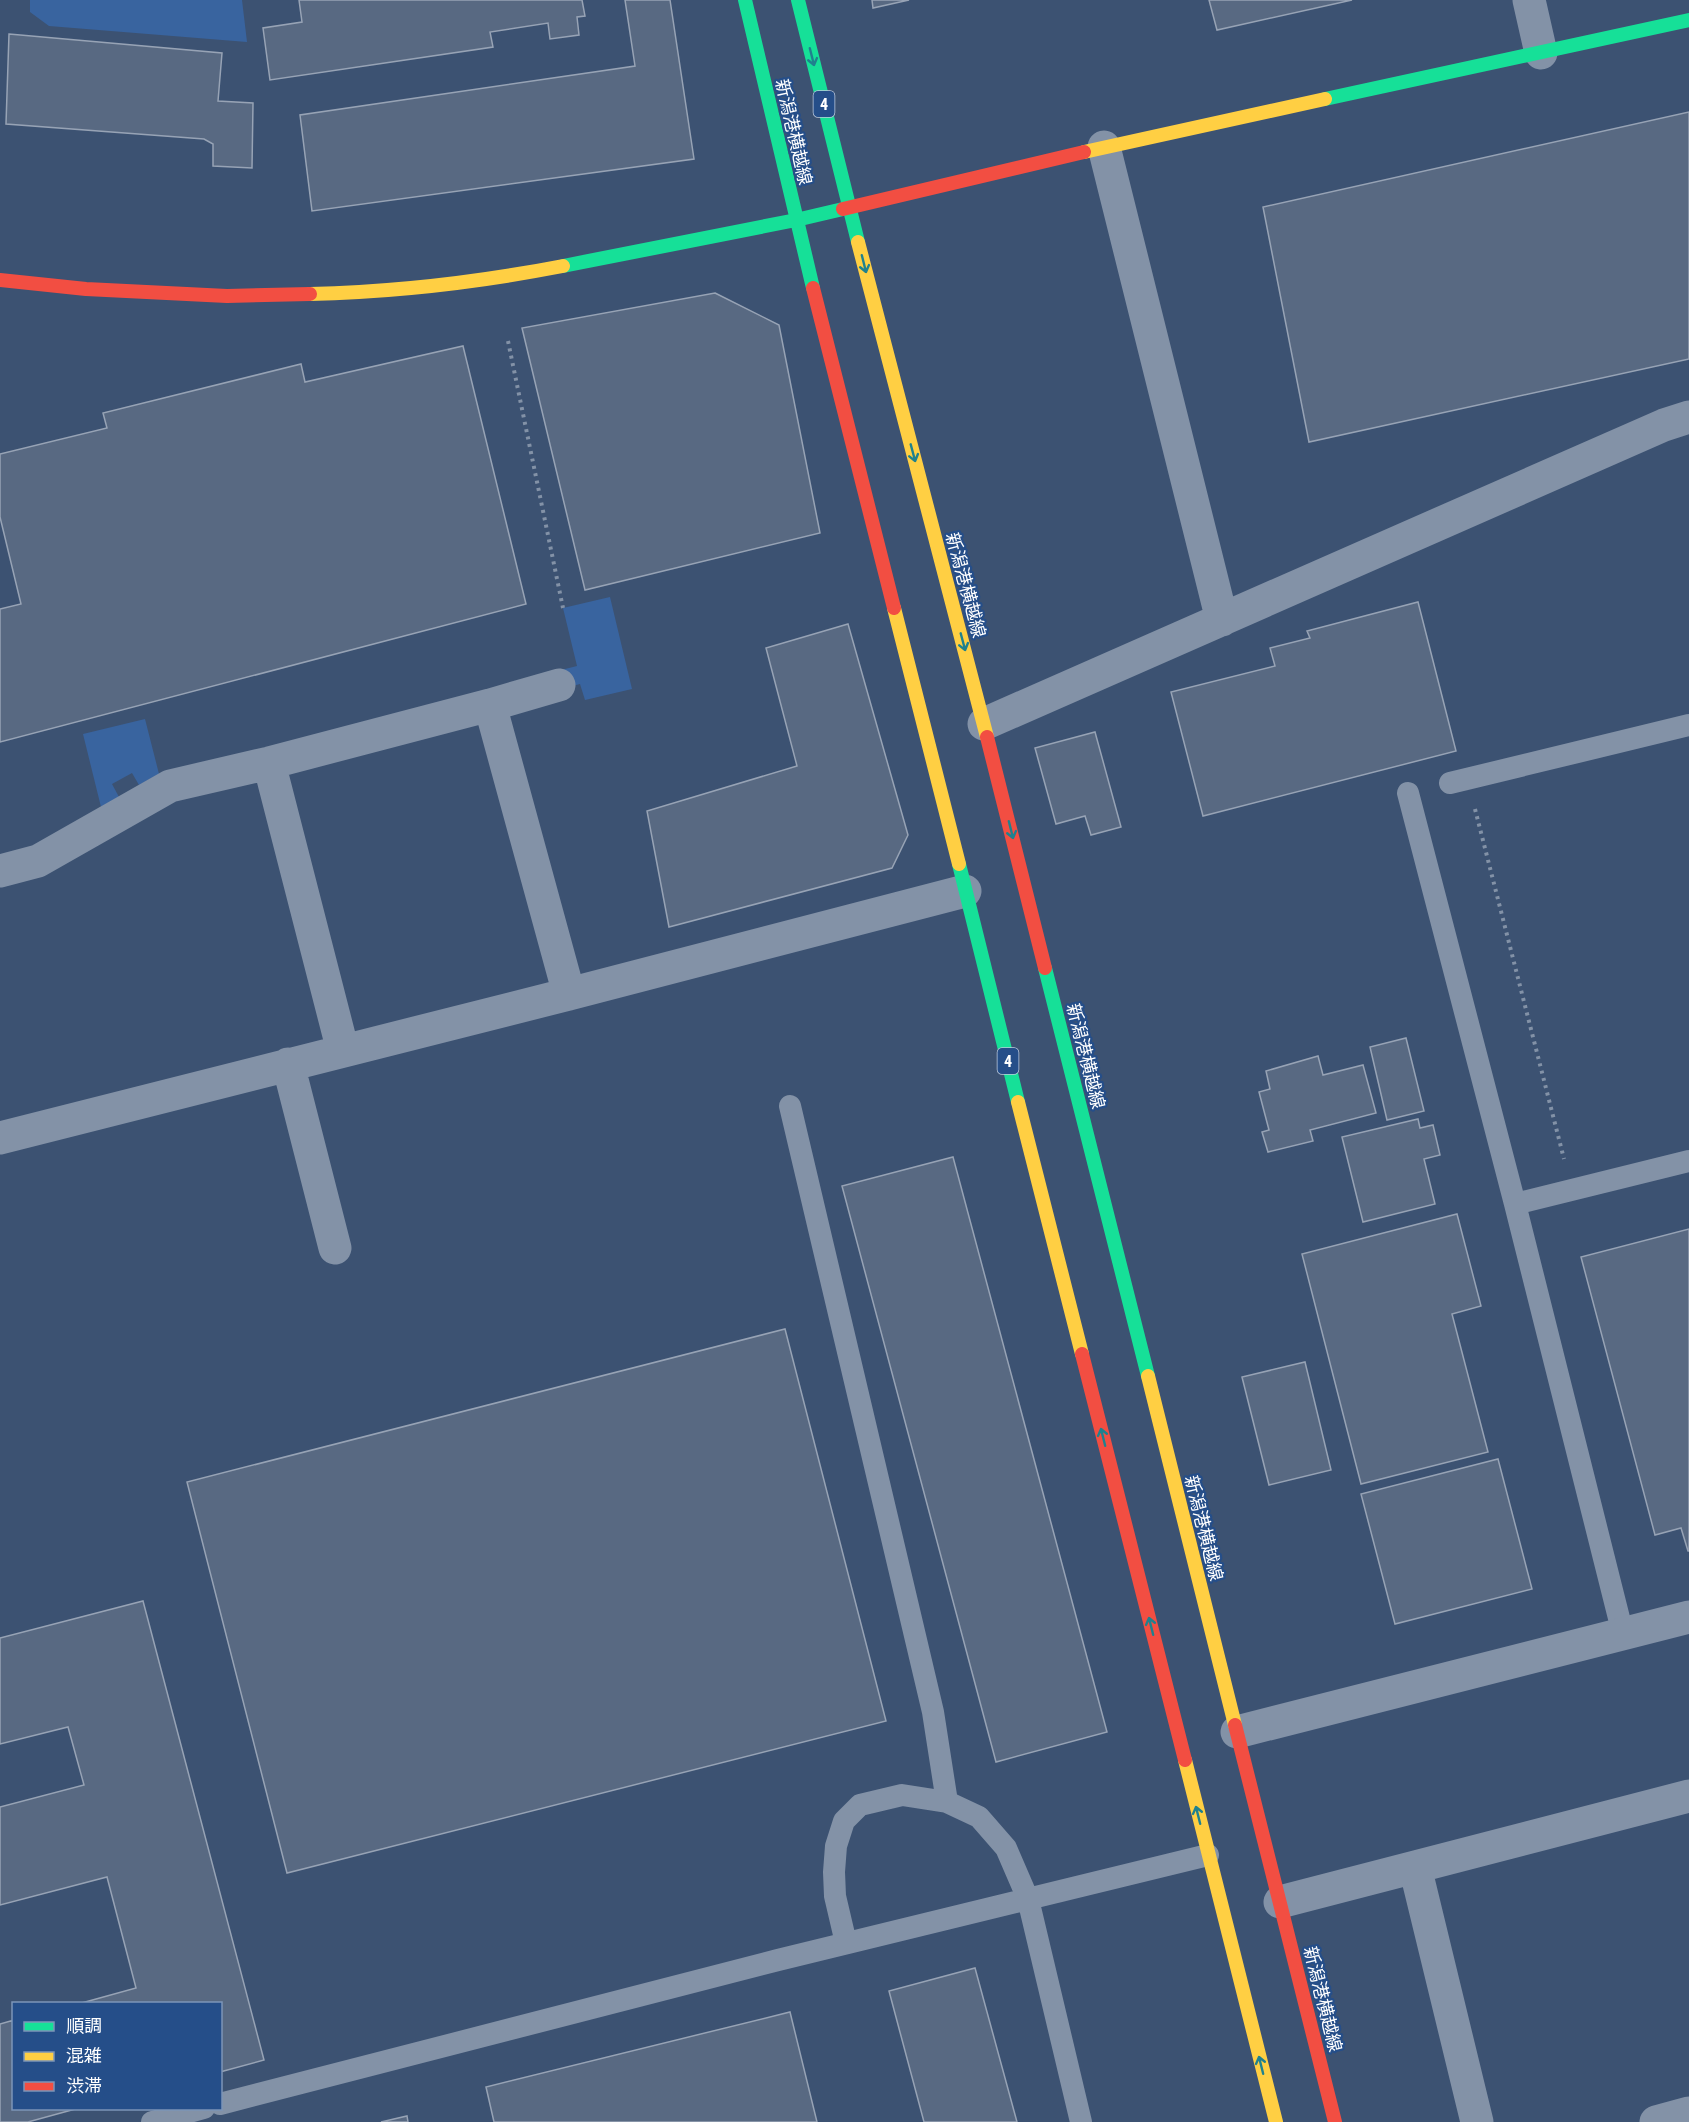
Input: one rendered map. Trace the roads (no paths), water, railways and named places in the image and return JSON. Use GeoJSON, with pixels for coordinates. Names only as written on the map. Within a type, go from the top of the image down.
{"type":"FeatureCollection","features":[{"type":"Feature","properties":{"kind":"main road","name":"新潟港横越線"},"geometry":{"type":"LineString","coordinates":[[745,0],[796,220],[1276,2122]]}},
{"type":"Feature","properties":{"kind":"main road","name":"新潟港横越線"},"geometry":{"type":"LineString","coordinates":[[798,0],[849,208],[984,724],[1335,2122]]}},
{"type":"Feature","properties":{"kind":"main road"},"geometry":{"type":"LineString","coordinates":[[0,280],[86,289],[227,296],[358,293],[504,277],[796,220],[1104,147],[1689,20]]}},
{"type":"Feature","properties":{"kind":"street"},"geometry":{"type":"LineString","coordinates":[[1529,0],[1541,52]]}},
{"type":"Feature","properties":{"kind":"street"},"geometry":{"type":"LineString","coordinates":[[1104,147],[1222,620]]}},
{"type":"Feature","properties":{"kind":"street"},"geometry":{"type":"LineString","coordinates":[[984,724],[1664,425],[1689,417]]}},
{"type":"Feature","properties":{"kind":"street"},"geometry":{"type":"LineString","coordinates":[[0,871],[38,861],[170,786],[490,705],[559,685]]}},
{"type":"Feature","properties":{"kind":"street"},"geometry":{"type":"LineString","coordinates":[[490,705],[569,994]]}},
{"type":"Feature","properties":{"kind":"street"},"geometry":{"type":"LineString","coordinates":[[269,762],[344,1051]]}},
{"type":"Feature","properties":{"kind":"street"},"geometry":{"type":"LineString","coordinates":[[0,1138],[965,891]]}},
{"type":"Feature","properties":{"kind":"street"},"geometry":{"type":"LineString","coordinates":[[288,1064],[335,1248]]}},
{"type":"Feature","properties":{"kind":"street"},"geometry":{"type":"LineString","coordinates":[[1237,1732],[1689,1617]]}},
{"type":"Feature","properties":{"kind":"street"},"geometry":{"type":"LineString","coordinates":[[1280,1902],[1689,1796]]}},
{"type":"Feature","properties":{"kind":"street"},"geometry":{"type":"LineString","coordinates":[[1415,1868],[1478,2122]]}},
{"type":"Feature","properties":{"kind":"street"},"geometry":{"type":"LineString","coordinates":[[1656,2122],[1689,2114]]}},
{"type":"Feature","properties":{"kind":"lane"},"geometry":{"type":"LineString","coordinates":[[1450,783],[1689,724]]}},
{"type":"Feature","properties":{"kind":"lane"},"geometry":{"type":"LineString","coordinates":[[1407,793],[1515,1204],[1623,1634]]}},
{"type":"Feature","properties":{"kind":"lane"},"geometry":{"type":"LineString","coordinates":[[790,1106],[933,1712],[948,1802]]}},
{"type":"Feature","properties":{"kind":"lane"},"geometry":{"type":"LineString","coordinates":[[1515,1204],[1689,1161]]}},
{"type":"Feature","properties":{"kind":"lane"},"geometry":{"type":"LineString","coordinates":[[846,1943],[835,1896],[836,1846],[844,1821],[860,1805],[902,1795],[948,1802],[979,1817],[1006,1848],[1028,1899],[1081,2122]]}},
{"type":"Feature","properties":{"kind":"lane"},"geometry":{"type":"LineString","coordinates":[[222,2103],[846,1943],[1208,1855]]}},
{"type":"Feature","properties":{"kind":"lane"},"geometry":{"type":"LineString","coordinates":[[152,2122],[200,2110]]}}]}
